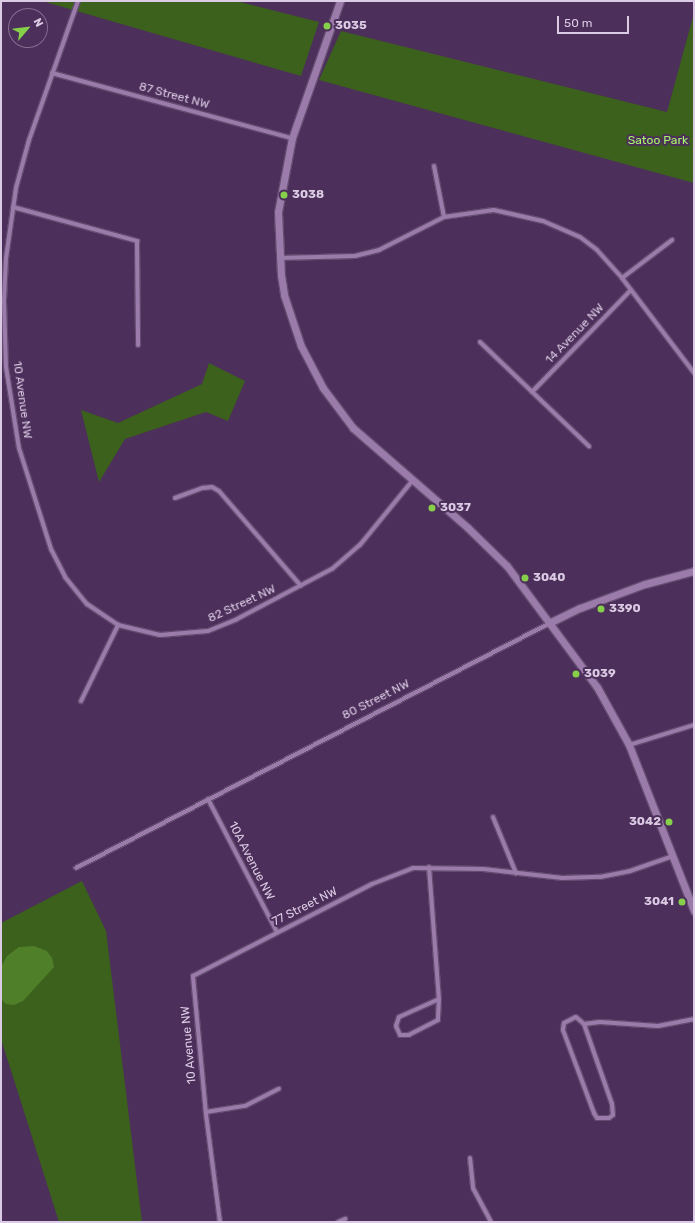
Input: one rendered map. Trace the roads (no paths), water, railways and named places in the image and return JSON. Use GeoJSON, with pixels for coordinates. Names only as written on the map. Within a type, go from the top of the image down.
{"type":"FeatureCollection","features":[{"type":"Feature","properties":{"kind":"street","name":"10 Avenue NW"},"geometry":{"type":"LineString","coordinates":[[71,586],[55,559],[34,502],[19,448],[10,401],[4,344],[4,301],[13,207],[29,140],[78,1]]}},
{"type":"Feature","properties":{"kind":"street"},"geometry":{"type":"LineString","coordinates":[[340,1],[292,138],[278,212],[278,258],[284,295],[294,326],[323,388],[353,428],[468,528],[507,566],[597,687],[629,745],[694,911]]}},
{"type":"Feature","properties":{"kind":"street","name":"87 Street NW"},"geometry":{"type":"LineString","coordinates":[[52,73],[292,138]]}},
{"type":"Feature","properties":{"kind":"street"},"geometry":{"type":"LineString","coordinates":[[434,166],[444,217]]}},
{"type":"Feature","properties":{"kind":"street"},"geometry":{"type":"LineString","coordinates":[[13,207],[137,241],[138,346]]}},
{"type":"Feature","properties":{"kind":"street"},"geometry":{"type":"LineString","coordinates":[[278,258],[355,256],[379,250],[444,217],[494,210],[543,220],[580,237],[597,250],[622,278],[694,373]]}},
{"type":"Feature","properties":{"kind":"street"},"geometry":{"type":"LineString","coordinates":[[622,278],[672,240]]}},
{"type":"Feature","properties":{"kind":"street","name":"14 Avenue NW"},"geometry":{"type":"LineString","coordinates":[[532,392],[631,290]]}},
{"type":"Feature","properties":{"kind":"street"},"geometry":{"type":"LineString","coordinates":[[480,342],[589,446]]}},
{"type":"Feature","properties":{"kind":"street","name":"82 Street NW"},"geometry":{"type":"LineString","coordinates":[[71,586],[87,604],[118,625],[160,636],[203,632],[237,619],[332,569],[353,552],[413,480]]}},
{"type":"Feature","properties":{"kind":"street"},"geometry":{"type":"LineString","coordinates":[[175,498],[203,488],[212,487],[219,490],[302,586]]}},
{"type":"Feature","properties":{"kind":"street","name":"80 Street NW"},"geometry":{"type":"LineString","coordinates":[[76,868],[550,622],[580,608],[645,584],[694,571]]}},
{"type":"Feature","properties":{"kind":"street"},"geometry":{"type":"LineString","coordinates":[[81,701],[118,625]]}},
{"type":"Feature","properties":{"kind":"street"},"geometry":{"type":"LineString","coordinates":[[629,745],[694,725]]}},
{"type":"Feature","properties":{"kind":"street","name":"10A Avenue NW"},"geometry":{"type":"LineString","coordinates":[[208,799],[277,932]]}},
{"type":"Feature","properties":{"kind":"street"},"geometry":{"type":"LineString","coordinates":[[493,817],[516,873]]}},
{"type":"Feature","properties":{"kind":"street","name":"77 Street NW"},"geometry":{"type":"LineString","coordinates":[[193,976],[277,932],[400,872],[429,867],[562,878],[605,876],[672,856]]}},
{"type":"Feature","properties":{"kind":"street"},"geometry":{"type":"LineString","coordinates":[[429,867],[439,999],[438,1020],[409,1035],[400,1035],[396,1026],[399,1017],[439,999]]}},
{"type":"Feature","properties":{"kind":"street","name":"10 Avenue NW"},"geometry":{"type":"LineString","coordinates":[[193,976],[206,1112],[220,1222]]}},
{"type":"Feature","properties":{"kind":"street"},"geometry":{"type":"LineString","coordinates":[[584,1024],[612,1104],[613,1115],[609,1118],[598,1118],[594,1113],[563,1030],[564,1023],[569,1019],[576,1018],[584,1024],[600,1022],[658,1026],[694,1019]]}},
{"type":"Feature","properties":{"kind":"street"},"geometry":{"type":"LineString","coordinates":[[206,1112],[245,1106],[278,1089]]}},
{"type":"Feature","properties":{"kind":"street"},"geometry":{"type":"LineString","coordinates":[[470,1158],[473,1188],[491,1222]]}},
{"type":"Feature","properties":{"kind":"street"},"geometry":{"type":"LineString","coordinates":[[338,1222],[345,1219]]}},
{"type":"Feature","properties":{"kind":"place","name":"3035"},"geometry":{"type":"Point","coordinates":[327,26]}},
{"type":"Feature","properties":{"kind":"place","name":"3038"},"geometry":{"type":"Point","coordinates":[284,195]}},
{"type":"Feature","properties":{"kind":"place","name":"3037"},"geometry":{"type":"Point","coordinates":[432,508]}},
{"type":"Feature","properties":{"kind":"place","name":"3040"},"geometry":{"type":"Point","coordinates":[525,578]}},
{"type":"Feature","properties":{"kind":"place","name":"3390"},"geometry":{"type":"Point","coordinates":[601,609]}},
{"type":"Feature","properties":{"kind":"place","name":"3039"},"geometry":{"type":"Point","coordinates":[576,674]}},
{"type":"Feature","properties":{"kind":"place","name":"3042"},"geometry":{"type":"Point","coordinates":[669,822]}},
{"type":"Feature","properties":{"kind":"place","name":"3041"},"geometry":{"type":"Point","coordinates":[682,902]}},
{"type":"Feature","properties":{"kind":"park label","name":"Satoo Park"},"geometry":{"type":"Point","coordinates":[658,141]}}]}
